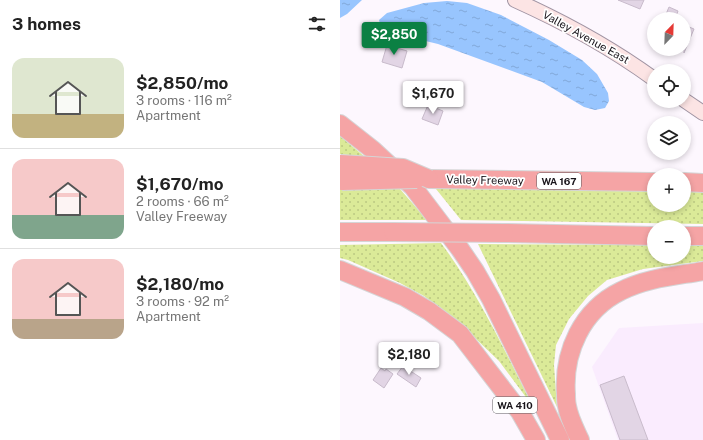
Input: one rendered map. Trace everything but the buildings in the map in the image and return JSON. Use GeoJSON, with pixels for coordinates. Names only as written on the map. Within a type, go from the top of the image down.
{"type":"FeatureCollection","features":[{"type":"Feature","properties":{"kind":"highway"},"geometry":{"type":"LineString","coordinates":[[340,124],[378,155],[413,187],[460,249],[491,299],[560,440]]}},
{"type":"Feature","properties":{"kind":"highway"},"geometry":{"type":"LineString","coordinates":[[340,164],[403,168],[429,179]]}},
{"type":"Feature","properties":{"kind":"highway","name":"Valley Freeway"},"geometry":{"type":"LineString","coordinates":[[341,181],[463,179],[647,182]]}},
{"type":"Feature","properties":{"kind":"highway"},"geometry":{"type":"LineString","coordinates":[[691,182],[703,183]]}},
{"type":"Feature","properties":{"kind":"highway"},"geometry":{"type":"LineString","coordinates":[[340,232],[647,236]]}},
{"type":"Feature","properties":{"kind":"highway"},"geometry":{"type":"LineString","coordinates":[[691,236],[703,236]]}},
{"type":"Feature","properties":{"kind":"highway"},"geometry":{"type":"LineString","coordinates":[[340,270],[405,297],[429,311],[460,334],[490,372]]}},
{"type":"Feature","properties":{"kind":"highway"},"geometry":{"type":"LineString","coordinates":[[580,440],[566,405],[565,384],[566,370],[572,345],[582,325],[596,308],[620,291],[652,279],[703,271]]}},
{"type":"Feature","properties":{"kind":"highway"},"geometry":{"type":"LineString","coordinates":[[340,281],[380,296],[423,319],[455,341],[470,357],[490,372]]}},
{"type":"Feature","properties":{"kind":"highway","name":"WA 410"},"geometry":{"type":"LineString","coordinates":[[490,372],[520,412],[536,440]]}},
{"type":"Feature","properties":{"kind":"main road","name":"Valley Avenue East"},"geometry":{"type":"LineString","coordinates":[[515,0],[549,15],[581,32],[627,59],[647,74]]}},
{"type":"Feature","properties":{"kind":"main road"},"geometry":{"type":"LineString","coordinates":[[691,105],[703,113]]}},
{"type":"Feature","properties":{"kind":"shaded area"},"geometry":{"type":"Polygon","coordinates":[[[703,323],[703,440],[618,440],[592,367],[619,328],[703,323]]]}},
{"type":"Feature","properties":{"kind":"green space"},"geometry":{"type":"Polygon","coordinates":[[[340,136],[365,157],[340,154],[340,136]]]}},
{"type":"Feature","properties":{"kind":"green space"},"geometry":{"type":"Polygon","coordinates":[[[340,189],[400,189],[427,220],[340,220],[340,189]]]}},
{"type":"Feature","properties":{"kind":"green space"},"geometry":{"type":"Polygon","coordinates":[[[436,189],[647,190],[647,212],[691,212],[691,190],[703,190],[703,224],[691,224],[691,220],[647,220],[647,223],[461,220],[436,189]]]}},
{"type":"Feature","properties":{"kind":"green space"},"geometry":{"type":"Polygon","coordinates":[[[441,243],[455,262],[479,303],[534,408],[499,361],[445,312],[424,296],[400,283],[348,260],[340,258],[340,245],[441,243]]]}},
{"type":"Feature","properties":{"kind":"green space"},"geometry":{"type":"Polygon","coordinates":[[[478,244],[647,245],[647,264],[680,264],[643,269],[607,280],[588,296],[569,319],[556,345],[554,365],[557,407],[478,244]]]}},
{"type":"Feature","properties":{"kind":"green space"},"geometry":{"type":"Polygon","coordinates":[[[691,245],[703,245],[703,261],[691,263],[691,245]]]}},
{"type":"Feature","properties":{"kind":"water"},"geometry":{"type":"Polygon","coordinates":[[[340,0],[362,0],[347,14],[340,18],[340,0]]]}},
{"type":"Feature","properties":{"kind":"water"},"geometry":{"type":"Polygon","coordinates":[[[447,1],[467,3],[501,15],[549,40],[582,60],[597,74],[608,93],[609,101],[605,108],[595,110],[584,107],[542,82],[438,44],[390,34],[381,27],[379,20],[387,13],[424,3],[447,1]]]}}]}
